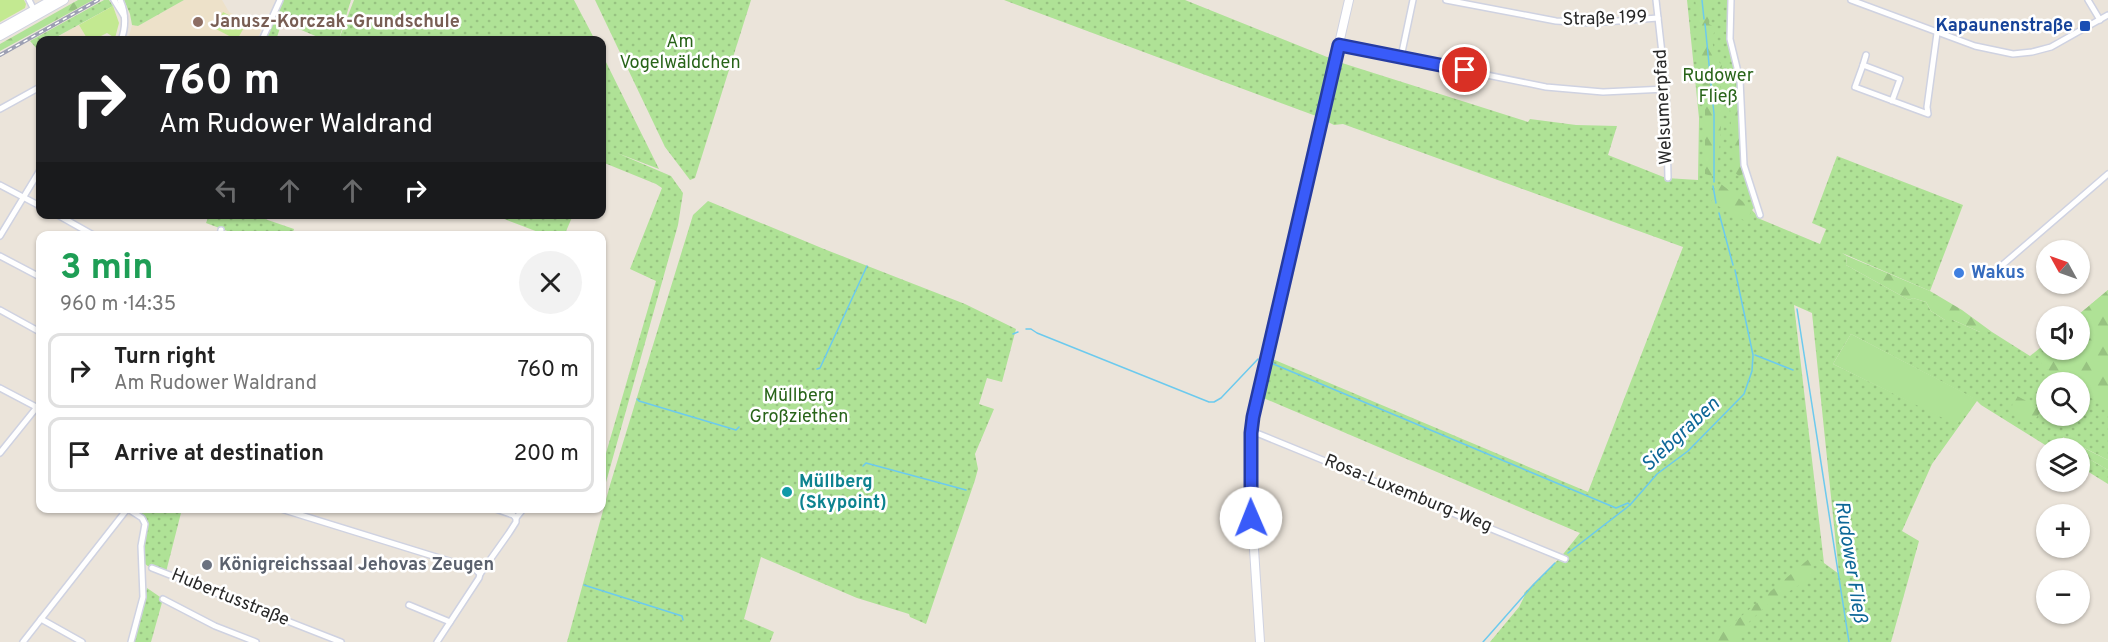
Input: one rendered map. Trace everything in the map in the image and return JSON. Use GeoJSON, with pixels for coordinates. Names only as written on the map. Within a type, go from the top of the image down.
{"type":"FeatureCollection","features":[{"type":"Feature","properties":{"kind":"street"},"geometry":{"type":"LineString","coordinates":[[29,0],[36,12]]}},
{"type":"Feature","properties":{"kind":"street"},"geometry":{"type":"LineString","coordinates":[[0,36],[52,0]]}},
{"type":"Feature","properties":{"kind":"street"},"geometry":{"type":"LineString","coordinates":[[0,29],[64,0]]}},
{"type":"Feature","properties":{"kind":"street"},"geometry":{"type":"LineString","coordinates":[[114,0],[124,16]]}},
{"type":"Feature","properties":{"kind":"street"},"geometry":{"type":"LineString","coordinates":[[120,0],[124,10],[125,28],[122,36]]}},
{"type":"Feature","properties":{"kind":"street"},"geometry":{"type":"LineString","coordinates":[[264,36],[280,0]]}},
{"type":"Feature","properties":{"kind":"street"},"geometry":{"type":"LineString","coordinates":[[1260,642],[1251,518],[1253,417],[1349,0]]}},
{"type":"Feature","properties":{"kind":"street"},"geometry":{"type":"LineString","coordinates":[[1401,57],[1413,0]]}},
{"type":"Feature","properties":{"kind":"street","name":"Straße 199"},"geometry":{"type":"LineString","coordinates":[[1446,0],[1538,19],[1567,22],[1625,22],[1658,18]]}},
{"type":"Feature","properties":{"kind":"street","name":"Welsumerpfad"},"geometry":{"type":"LineString","coordinates":[[1656,0],[1666,89],[1668,178]]}},
{"type":"Feature","properties":{"kind":"street"},"geometry":{"type":"LineString","coordinates":[[1731,0],[1730,39],[1740,80],[1743,165],[1760,215]]}},
{"type":"Feature","properties":{"kind":"street"},"geometry":{"type":"LineString","coordinates":[[1851,0],[1937,33],[2002,53],[2023,54],[2051,47],[2108,15]]}},
{"type":"Feature","properties":{"kind":"street"},"geometry":{"type":"LineString","coordinates":[[2088,0],[2100,20]]}},
{"type":"Feature","properties":{"kind":"street"},"geometry":{"type":"LineString","coordinates":[[1866,55],[1855,87],[1928,114],[1937,33]]}},
{"type":"Feature","properties":{"kind":"street"},"geometry":{"type":"LineString","coordinates":[[1339,45],[1567,90],[1624,92],[1666,89]]}},
{"type":"Feature","properties":{"kind":"street"},"geometry":{"type":"LineString","coordinates":[[1863,65],[1900,79],[1892,101]]}},
{"type":"Feature","properties":{"kind":"street"},"geometry":{"type":"LineString","coordinates":[[0,110],[36,89]]}},
{"type":"Feature","properties":{"kind":"street"},"geometry":{"type":"LineString","coordinates":[[2000,267],[2108,174]]}},
{"type":"Feature","properties":{"kind":"street"},"geometry":{"type":"LineString","coordinates":[[0,236],[36,177]]}},
{"type":"Feature","properties":{"kind":"street"},"geometry":{"type":"LineString","coordinates":[[0,185],[36,204]]}},
{"type":"Feature","properties":{"kind":"street"},"geometry":{"type":"LineString","coordinates":[[65,219],[86,231]]}},
{"type":"Feature","properties":{"kind":"street"},"geometry":{"type":"LineString","coordinates":[[0,256],[36,275]]}},
{"type":"Feature","properties":{"kind":"street"},"geometry":{"type":"LineString","coordinates":[[0,310],[36,330]]}},
{"type":"Feature","properties":{"kind":"street"},"geometry":{"type":"LineString","coordinates":[[0,388],[36,406]]}},
{"type":"Feature","properties":{"kind":"street"},"geometry":{"type":"LineString","coordinates":[[0,453],[36,411]]}},
{"type":"Feature","properties":{"kind":"street","name":"Rosa-Luxemburg-Weg"},"geometry":{"type":"LineString","coordinates":[[1251,433],[1270,438],[1565,559]]}},
{"type":"Feature","properties":{"kind":"street"},"geometry":{"type":"LineString","coordinates":[[23,642],[125,513]]}},
{"type":"Feature","properties":{"kind":"street"},"geometry":{"type":"LineString","coordinates":[[131,642],[143,597],[141,546],[145,524],[142,518],[134,513]]}},
{"type":"Feature","properties":{"kind":"street"},"geometry":{"type":"LineString","coordinates":[[294,513],[475,569],[480,574]]}},
{"type":"Feature","properties":{"kind":"street"},"geometry":{"type":"LineString","coordinates":[[508,513],[516,519]]}},
{"type":"Feature","properties":{"kind":"street"},"geometry":{"type":"LineString","coordinates":[[437,642],[480,574],[509,534],[520,513]]}},
{"type":"Feature","properties":{"kind":"street","name":"Hubertusstraße"},"geometry":{"type":"LineString","coordinates":[[153,568],[341,642]]}},
{"type":"Feature","properties":{"kind":"street"},"geometry":{"type":"LineString","coordinates":[[163,599],[206,622],[255,642]]}},
{"type":"Feature","properties":{"kind":"street"},"geometry":{"type":"LineString","coordinates":[[409,605],[450,622]]}},
{"type":"Feature","properties":{"kind":"street"},"geometry":{"type":"LineString","coordinates":[[41,619],[82,642]]}},
{"type":"Feature","properties":{"kind":"shaded area","name":"Janusz-Korczak-Grundschule"},"geometry":{"type":"Polygon","coordinates":[[[184,0],[222,0],[229,12],[262,28],[259,36],[129,36],[132,25],[138,26],[184,0]]]}},
{"type":"Feature","properties":{"kind":"shaded area"},"geometry":{"type":"Polygon","coordinates":[[[79,25],[86,36],[59,36],[79,25]]]}},
{"type":"Feature","properties":{"kind":"green space"},"geometry":{"type":"Polygon","coordinates":[[[0,0],[24,0],[26,4],[25,8],[0,22],[0,0]]]}},
{"type":"Feature","properties":{"kind":"green space"},"geometry":{"type":"Polygon","coordinates":[[[78,0],[93,0],[0,51],[0,44],[78,0]]]}},
{"type":"Feature","properties":{"kind":"green space"},"geometry":{"type":"Polygon","coordinates":[[[104,0],[109,0],[113,6],[58,36],[39,36],[104,0]]]}},
{"type":"Feature","properties":{"kind":"green space"},"geometry":{"type":"Polygon","coordinates":[[[124,0],[184,0],[138,26],[132,25],[124,0]]]}},
{"type":"Feature","properties":{"kind":"green space"},"geometry":{"type":"Polygon","coordinates":[[[283,0],[351,0],[340,36],[316,36],[287,24],[280,28],[277,36],[268,36],[283,0]]]}},
{"type":"Feature","properties":{"kind":"green space"},"geometry":{"type":"Polygon","coordinates":[[[354,0],[574,0],[593,36],[340,36],[354,0]]]}},
{"type":"Feature","properties":{"kind":"green space","name":"Am Vogelwäldchen"},"geometry":{"type":"Polygon","coordinates":[[[595,0],[751,0],[695,178],[690,180],[665,147],[595,0]]]}},
{"type":"Feature","properties":{"kind":"green space"},"geometry":{"type":"Polygon","coordinates":[[[1004,0],[1185,0],[1342,63],[1528,122],[1530,119],[1576,125],[1617,126],[1608,155],[1666,178],[1698,180],[1699,118],[1687,0],[1729,0],[1727,43],[1737,68],[1742,170],[1756,206],[1752,210],[1760,219],[1820,244],[1826,229],[1812,223],[1837,156],[1963,205],[1930,291],[1842,253],[1847,256],[1846,265],[1909,300],[1913,298],[1926,302],[1931,311],[1945,320],[1953,320],[1980,332],[1992,332],[2030,356],[2036,351],[2036,360],[2090,360],[2089,306],[2108,290],[2108,460],[2090,451],[2090,438],[2036,439],[1977,401],[1932,464],[1902,531],[1919,541],[1891,642],[1490,642],[1519,607],[1524,593],[1560,558],[1580,533],[1261,397],[1270,358],[1588,492],[1683,247],[1343,124],[1334,125],[1316,116],[1004,0]],[[1794,305],[1824,563],[1839,574],[1812,313],[1794,305]],[[1851,334],[1833,364],[1957,424],[1973,398],[1851,334]]]}},
{"type":"Feature","properties":{"kind":"green space"},"geometry":{"type":"Polygon","coordinates":[[[1695,0],[1712,0],[1709,24],[1716,28],[1713,48],[1722,66],[1721,131],[1716,177],[1705,174],[1705,104],[1698,51],[1699,22],[1695,0]]]}},
{"type":"Feature","properties":{"kind":"green space"},"geometry":{"type":"Polygon","coordinates":[[[113,6],[119,23],[116,36],[107,33],[101,36],[86,36],[79,25],[113,6]]]}},
{"type":"Feature","properties":{"kind":"green space"},"geometry":{"type":"Polygon","coordinates":[[[223,12],[246,24],[239,36],[229,36],[214,28],[223,12]]]}},
{"type":"Feature","properties":{"kind":"green space"},"geometry":{"type":"Polygon","coordinates":[[[36,38],[36,48],[30,41],[36,38]]]}},
{"type":"Feature","properties":{"kind":"green space"},"geometry":{"type":"Polygon","coordinates":[[[606,62],[659,169],[617,153],[671,176],[683,193],[678,225],[606,482],[606,453],[656,281],[630,269],[662,188],[606,164],[606,62]]]}},
{"type":"Feature","properties":{"kind":"green space"},"geometry":{"type":"Polygon","coordinates":[[[1738,74],[1739,142],[1743,174],[1739,176],[1734,172],[1732,145],[1734,134],[1731,129],[1729,82],[1738,74]]]}},
{"type":"Feature","properties":{"kind":"green space"},"geometry":{"type":"Polygon","coordinates":[[[1721,184],[1752,209],[1747,222],[1711,202],[1721,184]]]}},
{"type":"Feature","properties":{"kind":"green space","name":"Müllberg Großziethen"},"geometry":{"type":"Polygon","coordinates":[[[708,201],[965,304],[1016,329],[1002,382],[987,378],[979,404],[994,409],[975,454],[978,469],[975,480],[926,624],[910,617],[909,614],[857,598],[761,557],[744,619],[774,632],[770,642],[567,642],[602,513],[606,513],[606,500],[610,485],[693,215],[708,201]]]}},
{"type":"Feature","properties":{"kind":"green space"},"geometry":{"type":"Polygon","coordinates":[[[208,219],[265,219],[294,229],[293,231],[227,231],[206,223],[208,219]]]}},
{"type":"Feature","properties":{"kind":"green space"},"geometry":{"type":"Polygon","coordinates":[[[504,219],[571,219],[566,231],[536,231],[504,219]]]}},
{"type":"Feature","properties":{"kind":"green space"},"geometry":{"type":"Polygon","coordinates":[[[1847,256],[1930,291],[1962,310],[1992,332],[1980,332],[1953,320],[1945,320],[1931,311],[1926,302],[1913,298],[1909,300],[1846,265],[1847,256]]]}},
{"type":"Feature","properties":{"kind":"green space"},"geometry":{"type":"Polygon","coordinates":[[[2108,290],[2108,409],[2090,397],[2090,372],[2052,372],[2042,366],[2040,360],[2090,360],[2089,306],[2108,290]]]}},
{"type":"Feature","properties":{"kind":"green space"},"geometry":{"type":"Polygon","coordinates":[[[1851,334],[1974,398],[1957,425],[1833,364],[1851,334]]]}},
{"type":"Feature","properties":{"kind":"green space"},"geometry":{"type":"Polygon","coordinates":[[[2013,394],[2036,406],[2036,418],[2033,423],[2017,416],[2012,408],[2013,394]]]}},
{"type":"Feature","properties":{"kind":"green space"},"geometry":{"type":"Polygon","coordinates":[[[2090,451],[2108,460],[2108,470],[2090,459],[2090,451]]]}},
{"type":"Feature","properties":{"kind":"green space"},"geometry":{"type":"Polygon","coordinates":[[[2090,459],[2108,470],[2108,484],[2090,473],[2090,459]]]}},
{"type":"Feature","properties":{"kind":"green space"},"geometry":{"type":"Polygon","coordinates":[[[138,513],[181,513],[166,572],[151,568],[142,562],[141,549],[147,519],[138,513]]]}},
{"type":"Feature","properties":{"kind":"green space"},"geometry":{"type":"Polygon","coordinates":[[[1811,557],[1824,563],[1813,566],[1814,576],[1767,605],[1749,622],[1740,637],[1732,642],[1711,642],[1811,557]]]}},
{"type":"Feature","properties":{"kind":"green space"},"geometry":{"type":"Polygon","coordinates":[[[147,588],[163,599],[151,642],[132,642],[147,588]]]}},
{"type":"Feature","properties":{"kind":"waterway","name":"Rudower Fließ"},"geometry":{"type":"LineString","coordinates":[[1702,0],[1704,19]]}},
{"type":"Feature","properties":{"kind":"waterway","name":"Rudower Fließ"},"geometry":{"type":"LineString","coordinates":[[1705,24],[1714,114],[1714,182]]}},
{"type":"Feature","properties":{"kind":"waterway","name":"Siebgraben"},"geometry":{"type":"LineString","coordinates":[[1713,186],[1716,203]]}},
{"type":"Feature","properties":{"kind":"waterway","name":"Siebgraben"},"geometry":{"type":"LineString","coordinates":[[1719,213],[1733,265]]}},
{"type":"Feature","properties":{"kind":"waterway"},"geometry":{"type":"LineString","coordinates":[[817,369],[820,368],[867,266]]}},
{"type":"Feature","properties":{"kind":"waterway","name":"Siebgraben"},"geometry":{"type":"LineString","coordinates":[[1568,553],[1630,505],[1657,474],[1688,451],[1744,394],[1752,371],[1753,355],[1735,270]]}},
{"type":"Feature","properties":{"kind":"waterway","name":"Rudower Fließ"},"geometry":{"type":"LineString","coordinates":[[1797,309],[1849,642]]}},
{"type":"Feature","properties":{"kind":"waterway"},"geometry":{"type":"LineString","coordinates":[[1026,329],[1031,329],[1209,402],[1221,398],[1258,359]]}},
{"type":"Feature","properties":{"kind":"waterway"},"geometry":{"type":"LineString","coordinates":[[1013,334],[1018,332]]}},
{"type":"Feature","properties":{"kind":"waterway"},"geometry":{"type":"LineString","coordinates":[[1755,355],[1793,370]]}},
{"type":"Feature","properties":{"kind":"waterway"},"geometry":{"type":"LineString","coordinates":[[1271,363],[1616,508],[1628,503],[1630,505]]}},
{"type":"Feature","properties":{"kind":"waterway"},"geometry":{"type":"LineString","coordinates":[[637,399],[736,430],[739,427]]}},
{"type":"Feature","properties":{"kind":"waterway"},"geometry":{"type":"LineString","coordinates":[[863,466],[866,463],[966,490]]}},
{"type":"Feature","properties":{"kind":"waterway","name":"Siebgraben"},"geometry":{"type":"LineString","coordinates":[[1483,642],[1555,563]]}},
{"type":"Feature","properties":{"kind":"waterway"},"geometry":{"type":"LineString","coordinates":[[584,585],[682,616],[683,620]]}},
{"type":"Feature","properties":{"kind":"railway"},"geometry":{"type":"LineString","coordinates":[[0,55],[98,0]]}},
{"type":"Feature","properties":{"kind":"place","name":"Janusz-Korczak-Grundschule"},"geometry":{"type":"Point","coordinates":[198,22]}},
{"type":"Feature","properties":{"kind":"place","name":"Kapaunenstraße"},"geometry":{"type":"Point","coordinates":[2085,26]}},
{"type":"Feature","properties":{"kind":"place","name":"Wakus"},"geometry":{"type":"Point","coordinates":[1959,273]}},
{"type":"Feature","properties":{"kind":"place","name":"Müllberg (Skypoint)"},"geometry":{"type":"Point","coordinates":[787,492]}},
{"type":"Feature","properties":{"kind":"place","name":"Königreichssaal Jehovas Zeugen"},"geometry":{"type":"Point","coordinates":[207,565]}},
{"type":"Feature","properties":{"kind":"route"},"geometry":{"type":"LineString","coordinates":[[1251,518],[1253,417],[1339,45],[1465,70]]}}]}
